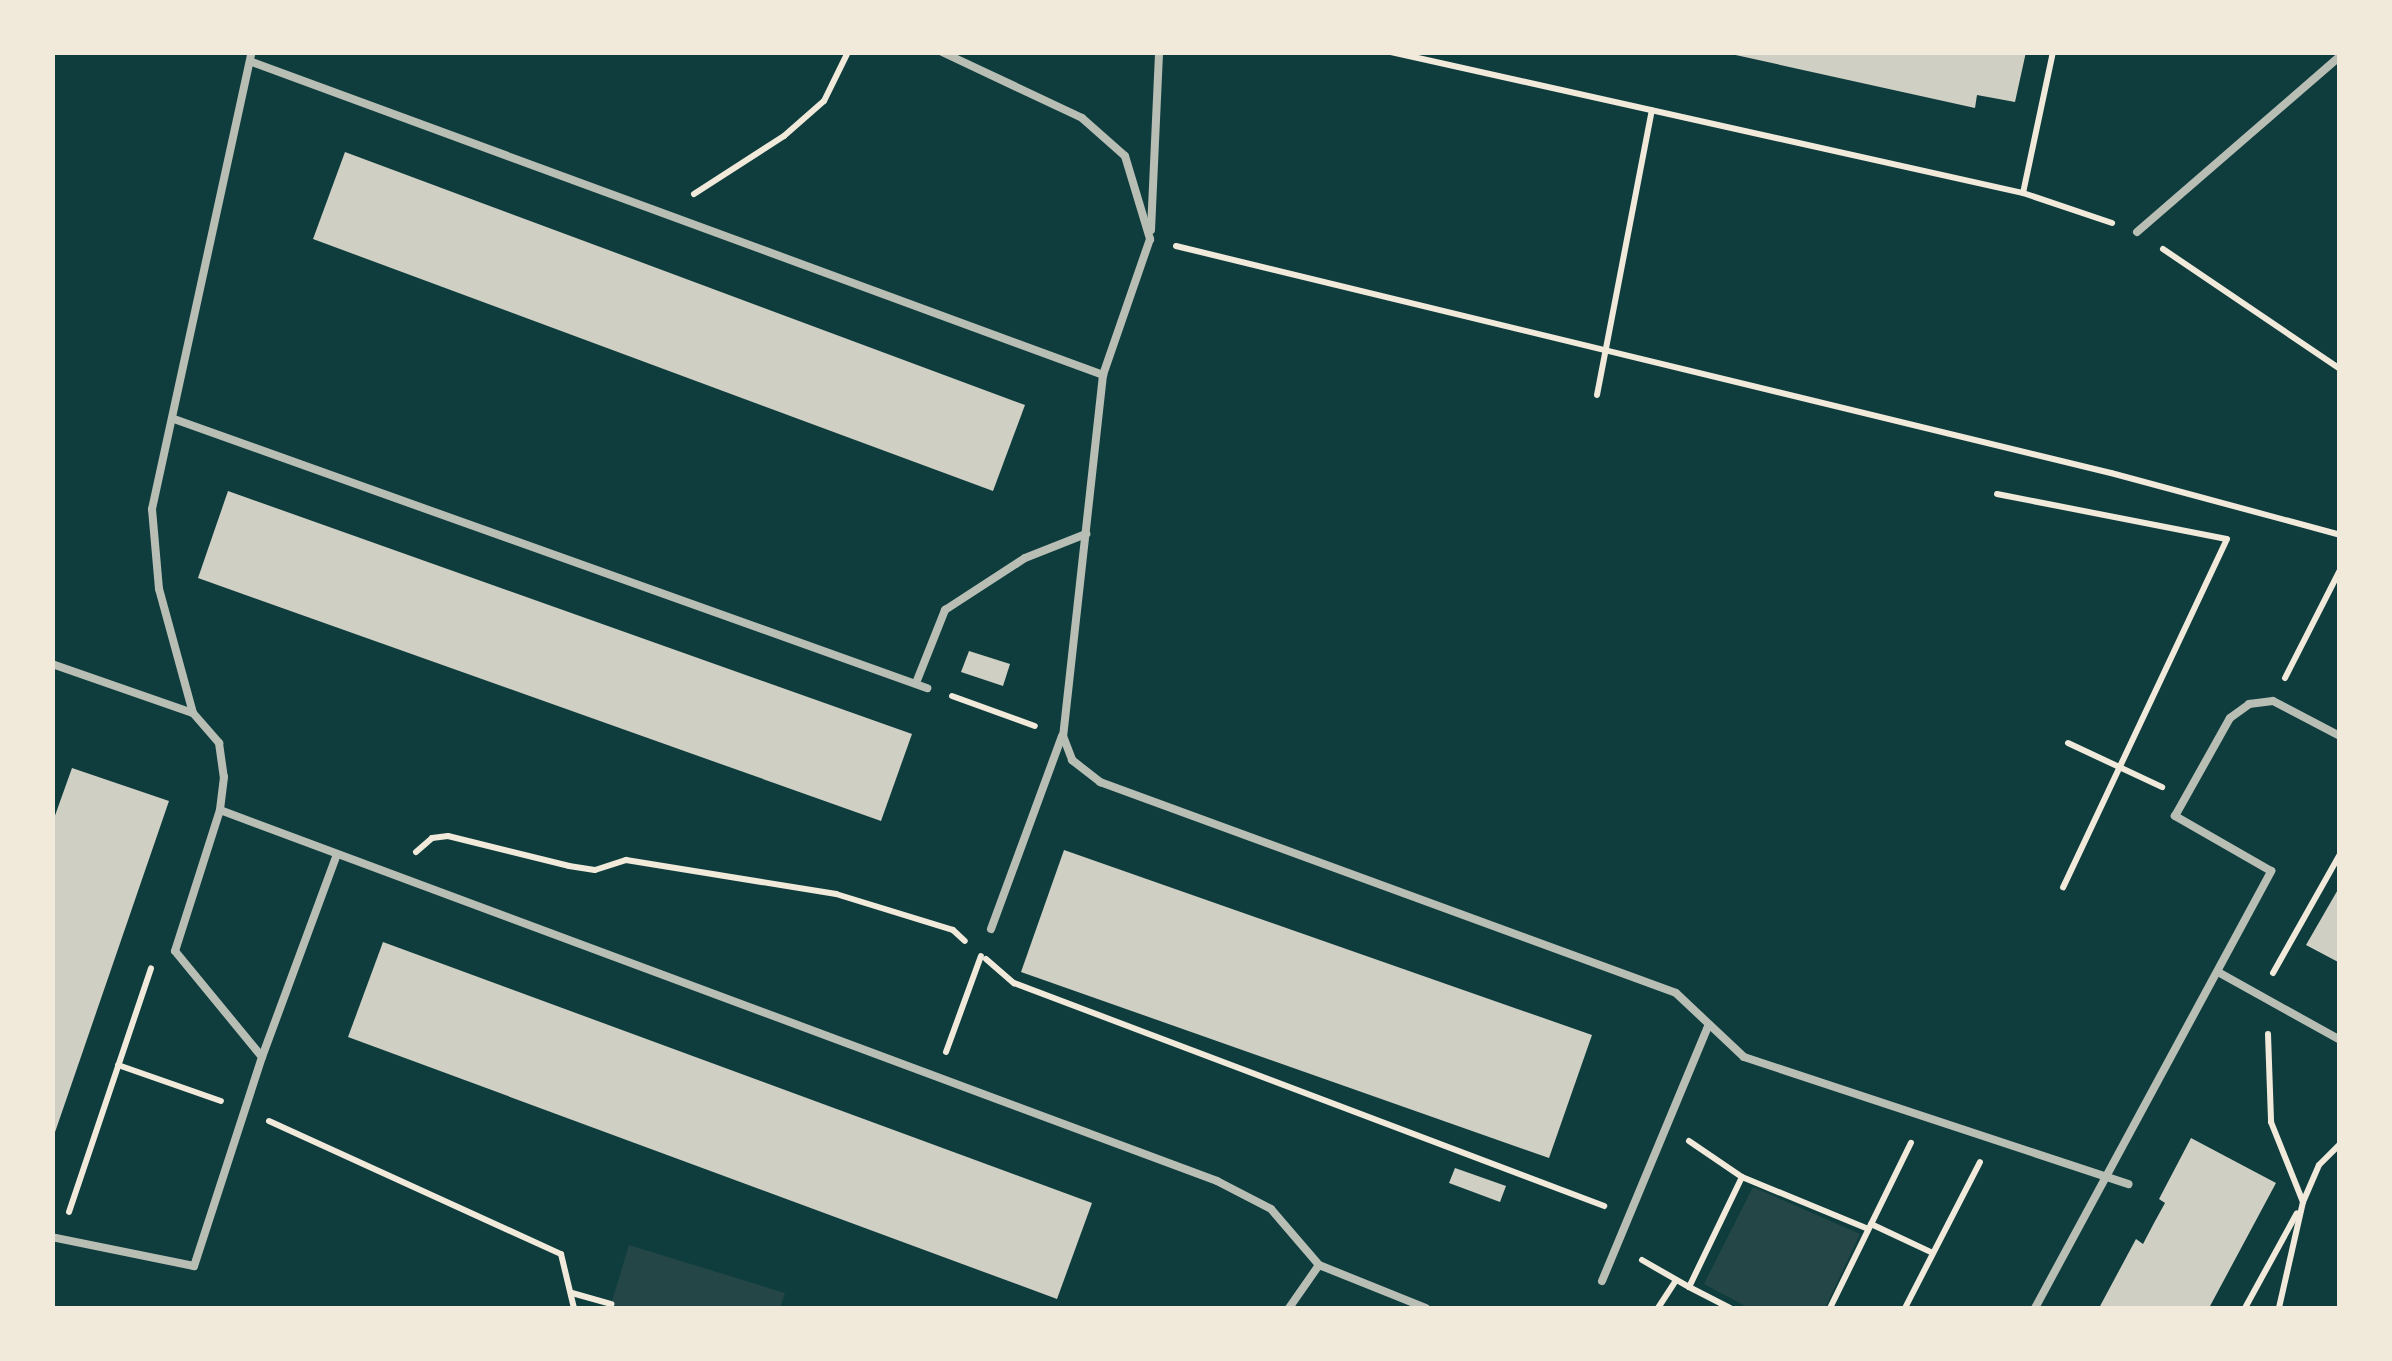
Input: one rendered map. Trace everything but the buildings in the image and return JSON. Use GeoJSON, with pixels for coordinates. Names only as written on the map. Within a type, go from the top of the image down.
{"type":"FeatureCollection","features":[{"type":"Feature","properties":{"kind":"lane"},"geometry":{"type":"LineString","coordinates":[[942,52],[1082,118],[1125,156],[1150,239]]}},
{"type":"Feature","properties":{"kind":"lane"},"geometry":{"type":"LineString","coordinates":[[991,929],[1062,736],[1103,374],[1150,239],[1160,52]]}},
{"type":"Feature","properties":{"kind":"lane"},"geometry":{"type":"LineString","coordinates":[[2137,232],[2340,56]]}},
{"type":"Feature","properties":{"kind":"lane"},"geometry":{"type":"LineString","coordinates":[[262,1056],[176,950],[220,810],[224,777],[218,744],[193,714],[159,589],[152,509],[252,57],[1103,374]]}},
{"type":"Feature","properties":{"kind":"lane"},"geometry":{"type":"LineString","coordinates":[[174,419],[928,688]]}},
{"type":"Feature","properties":{"kind":"lane"},"geometry":{"type":"LineString","coordinates":[[916,684],[944,610],[1025,558],[1086,534]]}},
{"type":"Feature","properties":{"kind":"lane"},"geometry":{"type":"LineString","coordinates":[[52,664],[193,714]]}},
{"type":"Feature","properties":{"kind":"lane"},"geometry":{"type":"LineString","coordinates":[[2035,1308],[2271,871],[2175,816],[2230,718],[2249,704],[2273,701],[2340,736]]}},
{"type":"Feature","properties":{"kind":"lane"},"geometry":{"type":"LineString","coordinates":[[1062,736],[1072,760],[1100,782],[1676,993],[1744,1056],[1922,1119],[2129,1184]]}},
{"type":"Feature","properties":{"kind":"lane"},"geometry":{"type":"LineString","coordinates":[[220,810],[1217,1181],[1271,1209],[1319,1265],[1426,1308]]}},
{"type":"Feature","properties":{"kind":"lane"},"geometry":{"type":"LineString","coordinates":[[56,1238],[194,1266],[262,1056],[336,854]]}},
{"type":"Feature","properties":{"kind":"lane"},"geometry":{"type":"LineString","coordinates":[[2218,972],[2340,1040]]}},
{"type":"Feature","properties":{"kind":"lane"},"geometry":{"type":"LineString","coordinates":[[1602,1281],[1709,1024]]}},
{"type":"Feature","properties":{"kind":"lane"},"geometry":{"type":"LineString","coordinates":[[1289,1308],[1319,1265]]}},
{"type":"Feature","properties":{"kind":"path"},"geometry":{"type":"LineString","coordinates":[[663,212],[784,136],[824,101],[848,52]]}},
{"type":"Feature","properties":{"kind":"path"},"geometry":{"type":"LineString","coordinates":[[1392,52],[2022,193],[2137,232],[2340,370]]}},
{"type":"Feature","properties":{"kind":"path"},"geometry":{"type":"LineString","coordinates":[[2022,193],[2053,52]]}},
{"type":"Feature","properties":{"kind":"path"},"geometry":{"type":"LineString","coordinates":[[1596,394],[1652,110]]}},
{"type":"Feature","properties":{"kind":"path"},"geometry":{"type":"LineString","coordinates":[[1150,239],[2245,506],[2340,535]]}},
{"type":"Feature","properties":{"kind":"path"},"geometry":{"type":"LineString","coordinates":[[1997,494],[2227,539],[2063,887]]}},
{"type":"Feature","properties":{"kind":"path"},"geometry":{"type":"LineString","coordinates":[[2273,701],[2340,570]]}},
{"type":"Feature","properties":{"kind":"path"},"geometry":{"type":"LineString","coordinates":[[928,688],[1062,736]]}},
{"type":"Feature","properties":{"kind":"path"},"geometry":{"type":"LineString","coordinates":[[2068,744],[2186,798]]}},
{"type":"Feature","properties":{"kind":"path"},"geometry":{"type":"LineString","coordinates":[[367,865],[419,851],[432,838],[448,836],[568,866],[595,870],[626,860],[836,894],[953,930],[1014,983],[1631,1217]]}},
{"type":"Feature","properties":{"kind":"path"},"geometry":{"type":"LineString","coordinates":[[2279,1308],[2304,1202],[2271,1122],[2267,1018],[2251,1014],[2340,854]]}},
{"type":"Feature","properties":{"kind":"path"},"geometry":{"type":"LineString","coordinates":[[937,1076],[991,929]]}},
{"type":"Feature","properties":{"kind":"path"},"geometry":{"type":"LineString","coordinates":[[56,1238],[158,946],[176,950]]}},
{"type":"Feature","properties":{"kind":"path"},"geometry":{"type":"LineString","coordinates":[[118,1065],[244,1110],[561,1254],[574,1308]]}},
{"type":"Feature","properties":{"kind":"path"},"geometry":{"type":"LineString","coordinates":[[1830,1308],[1922,1119]]}},
{"type":"Feature","properties":{"kind":"path"},"geometry":{"type":"LineString","coordinates":[[1668,1127],[1742,1177],[1933,1253]]}},
{"type":"Feature","properties":{"kind":"path"},"geometry":{"type":"LineString","coordinates":[[1905,1308],[1992,1138]]}},
{"type":"Feature","properties":{"kind":"path"},"geometry":{"type":"LineString","coordinates":[[2245,1308],[2304,1202],[2319,1165],[2340,1144]]}},
{"type":"Feature","properties":{"kind":"path"},"geometry":{"type":"LineString","coordinates":[[1689,1287],[1742,1177]]}},
{"type":"Feature","properties":{"kind":"path"},"geometry":{"type":"LineString","coordinates":[[1617,1246],[1730,1308]]}},
{"type":"Feature","properties":{"kind":"path"},"geometry":{"type":"LineString","coordinates":[[1658,1308],[1676,1280]]}},
{"type":"Feature","properties":{"kind":"path"},"geometry":{"type":"LineString","coordinates":[[570,1293],[611,1304]]}},
{"type":"Feature","properties":{"kind":"shaded area"},"geometry":{"type":"Polygon","coordinates":[[[1753,1187],[1860,1234],[1825,1308],[1749,1308],[1704,1284],[1753,1187]]]}},
{"type":"Feature","properties":{"kind":"shaded area"},"geometry":{"type":"Polygon","coordinates":[[[629,1245],[785,1293],[780,1308],[610,1308],[629,1245]]]}}]}
